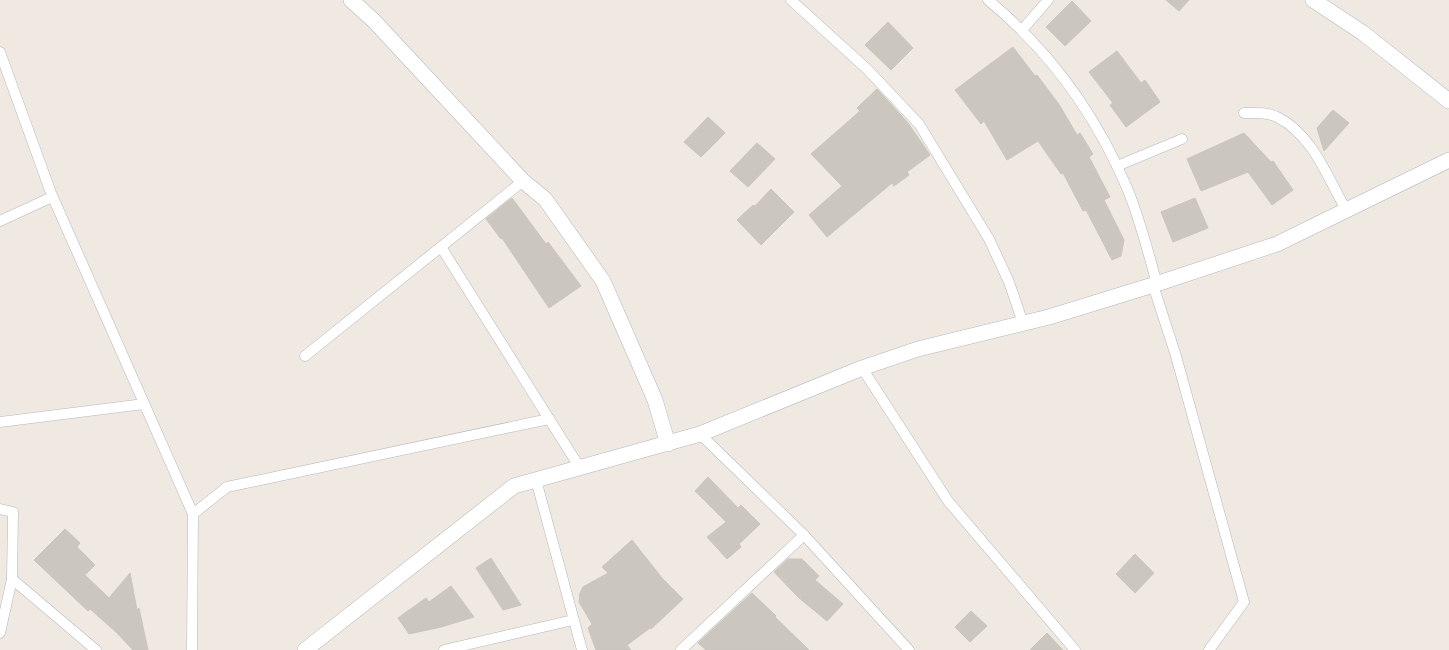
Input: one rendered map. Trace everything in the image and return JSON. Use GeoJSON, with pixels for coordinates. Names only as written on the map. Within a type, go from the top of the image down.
{"type":"FeatureCollection","features":[{"type":"Feature","properties":{"kind":"street"},"geometry":{"type":"LineString","coordinates":[[351,0],[374,21],[523,181],[545,199],[603,281],[655,400],[668,444]]}},
{"type":"Feature","properties":{"kind":"street"},"geometry":{"type":"LineString","coordinates":[[791,0],[868,68],[919,124],[989,239],[1009,282],[1023,323]]}},
{"type":"Feature","properties":{"kind":"street"},"geometry":{"type":"LineString","coordinates":[[988,0],[1022,30],[1056,67],[1081,101],[1104,139],[1128,190],[1176,356],[1244,602],[1209,650]]}},
{"type":"Feature","properties":{"kind":"street"},"geometry":{"type":"LineString","coordinates":[[1022,30],[1048,0]]}},
{"type":"Feature","properties":{"kind":"street"},"geometry":{"type":"LineString","coordinates":[[1313,0],[1363,33],[1449,102]]}},
{"type":"Feature","properties":{"kind":"street"},"geometry":{"type":"LineString","coordinates":[[0,52],[52,197],[193,514],[192,650]]}},
{"type":"Feature","properties":{"kind":"street"},"geometry":{"type":"LineString","coordinates":[[1244,113],[1260,113],[1276,117],[1293,126],[1313,151],[1346,210]]}},
{"type":"Feature","properties":{"kind":"street"},"geometry":{"type":"LineString","coordinates":[[1117,166],[1182,139]]}},
{"type":"Feature","properties":{"kind":"street"},"geometry":{"type":"LineString","coordinates":[[305,650],[514,486],[700,434],[862,368],[918,349],[1023,323],[1155,285],[1277,244],[1449,160]]}},
{"type":"Feature","properties":{"kind":"street"},"geometry":{"type":"LineString","coordinates":[[305,356],[523,181]]}},
{"type":"Feature","properties":{"kind":"street"},"geometry":{"type":"LineString","coordinates":[[0,221],[52,197]]}},
{"type":"Feature","properties":{"kind":"street"},"geometry":{"type":"LineString","coordinates":[[441,247],[580,468]]}},
{"type":"Feature","properties":{"kind":"street"},"geometry":{"type":"LineString","coordinates":[[862,368],[948,501],[1076,650]]}},
{"type":"Feature","properties":{"kind":"street"},"geometry":{"type":"LineString","coordinates":[[0,422],[144,404]]}},
{"type":"Feature","properties":{"kind":"street"},"geometry":{"type":"LineString","coordinates":[[193,514],[227,487],[549,419]]}},
{"type":"Feature","properties":{"kind":"street"},"geometry":{"type":"LineString","coordinates":[[700,434],[804,535],[909,650]]}},
{"type":"Feature","properties":{"kind":"street"},"geometry":{"type":"LineString","coordinates":[[536,480],[582,650]]}},
{"type":"Feature","properties":{"kind":"street"},"geometry":{"type":"LineString","coordinates":[[0,509],[13,512],[12,579],[0,633]]}},
{"type":"Feature","properties":{"kind":"street"},"geometry":{"type":"LineString","coordinates":[[684,649],[804,535]]}},
{"type":"Feature","properties":{"kind":"street"},"geometry":{"type":"LineString","coordinates":[[12,579],[96,650]]}},
{"type":"Feature","properties":{"kind":"street"},"geometry":{"type":"LineString","coordinates":[[444,650],[459,648],[573,620]]}},
{"type":"Feature","properties":{"kind":"building"},"geometry":{"type":"Polygon","coordinates":[[[1166,0],[1189,0],[1179,11],[1166,0]]]}},
{"type":"Feature","properties":{"kind":"building"},"geometry":{"type":"Polygon","coordinates":[[[1072,1],[1091,21],[1065,46],[1046,27],[1072,1]]]}},
{"type":"Feature","properties":{"kind":"building"},"geometry":{"type":"Polygon","coordinates":[[[888,22],[913,48],[891,70],[865,45],[888,22]]]}},
{"type":"Feature","properties":{"kind":"building"},"geometry":{"type":"Polygon","coordinates":[[[1013,47],[1035,76],[1037,75],[1060,106],[1077,135],[1080,133],[1093,154],[1089,157],[1110,197],[1104,200],[1124,240],[1121,256],[1112,260],[1086,210],[1083,211],[1063,173],[1061,174],[1038,141],[1007,160],[984,121],[981,124],[955,90],[1013,47]]]}},
{"type":"Feature","properties":{"kind":"building"},"geometry":{"type":"Polygon","coordinates":[[[1117,51],[1141,83],[1145,80],[1160,102],[1126,127],[1110,105],[1113,103],[1089,72],[1117,51]]]}},
{"type":"Feature","properties":{"kind":"building"},"geometry":{"type":"Polygon","coordinates":[[[877,89],[908,123],[930,155],[907,172],[909,175],[894,186],[892,183],[827,237],[809,215],[842,186],[811,154],[860,111],[857,108],[877,89]]]}},
{"type":"Feature","properties":{"kind":"building"},"geometry":{"type":"Polygon","coordinates":[[[1333,110],[1349,123],[1324,151],[1317,128],[1333,110]]]}},
{"type":"Feature","properties":{"kind":"building"},"geometry":{"type":"Polygon","coordinates":[[[708,117],[725,133],[701,157],[684,142],[708,117]]]}},
{"type":"Feature","properties":{"kind":"building"},"geometry":{"type":"Polygon","coordinates":[[[1244,133],[1271,162],[1273,161],[1293,190],[1272,205],[1248,172],[1201,191],[1187,159],[1244,133]]]}},
{"type":"Feature","properties":{"kind":"building"},"geometry":{"type":"Polygon","coordinates":[[[757,143],[775,159],[748,187],[730,171],[757,143]]]}},
{"type":"Feature","properties":{"kind":"building"},"geometry":{"type":"Polygon","coordinates":[[[771,189],[794,212],[761,245],[737,220],[753,205],[755,206],[771,189]]]}},
{"type":"Feature","properties":{"kind":"building"},"geometry":{"type":"Polygon","coordinates":[[[512,198],[546,244],[548,242],[581,286],[549,308],[502,238],[501,239],[486,219],[512,198]]]}},
{"type":"Feature","properties":{"kind":"building"},"geometry":{"type":"Polygon","coordinates":[[[1195,198],[1208,228],[1173,242],[1161,212],[1195,198]]]}},
{"type":"Feature","properties":{"kind":"building"},"geometry":{"type":"Polygon","coordinates":[[[708,477],[738,508],[741,505],[760,524],[739,544],[741,547],[727,559],[707,537],[726,522],[695,491],[708,477]]]}},
{"type":"Feature","properties":{"kind":"building"},"geometry":{"type":"Polygon","coordinates":[[[65,529],[80,543],[77,547],[95,565],[85,575],[109,598],[130,573],[137,610],[139,608],[148,650],[133,650],[116,632],[90,609],[88,611],[34,560],[65,529]]]}},
{"type":"Feature","properties":{"kind":"building"},"geometry":{"type":"Polygon","coordinates":[[[632,540],[662,578],[683,599],[651,629],[650,628],[627,645],[631,650],[596,650],[588,628],[592,624],[579,602],[580,593],[583,587],[608,573],[602,567],[632,540]]]}},
{"type":"Feature","properties":{"kind":"building"},"geometry":{"type":"Polygon","coordinates":[[[1135,554],[1154,573],[1135,593],[1116,574],[1135,554]]]}},
{"type":"Feature","properties":{"kind":"building"},"geometry":{"type":"Polygon","coordinates":[[[491,558],[521,605],[503,610],[476,568],[491,558]]]}},
{"type":"Feature","properties":{"kind":"building"},"geometry":{"type":"Polygon","coordinates":[[[788,559],[802,559],[819,576],[815,580],[843,604],[827,621],[798,597],[774,572],[788,559]]]}},
{"type":"Feature","properties":{"kind":"building"},"geometry":{"type":"Polygon","coordinates":[[[451,586],[474,617],[441,627],[409,634],[398,618],[426,598],[429,602],[451,586]]]}},
{"type":"Feature","properties":{"kind":"building"},"geometry":{"type":"Polygon","coordinates":[[[752,593],[809,650],[706,650],[698,643],[752,593]]]}},
{"type":"Feature","properties":{"kind":"building"},"geometry":{"type":"Polygon","coordinates":[[[971,611],[987,626],[970,642],[955,627],[971,611]]]}},
{"type":"Feature","properties":{"kind":"building"},"geometry":{"type":"Polygon","coordinates":[[[1047,633],[1063,650],[1030,650],[1047,633]]]}}]}
